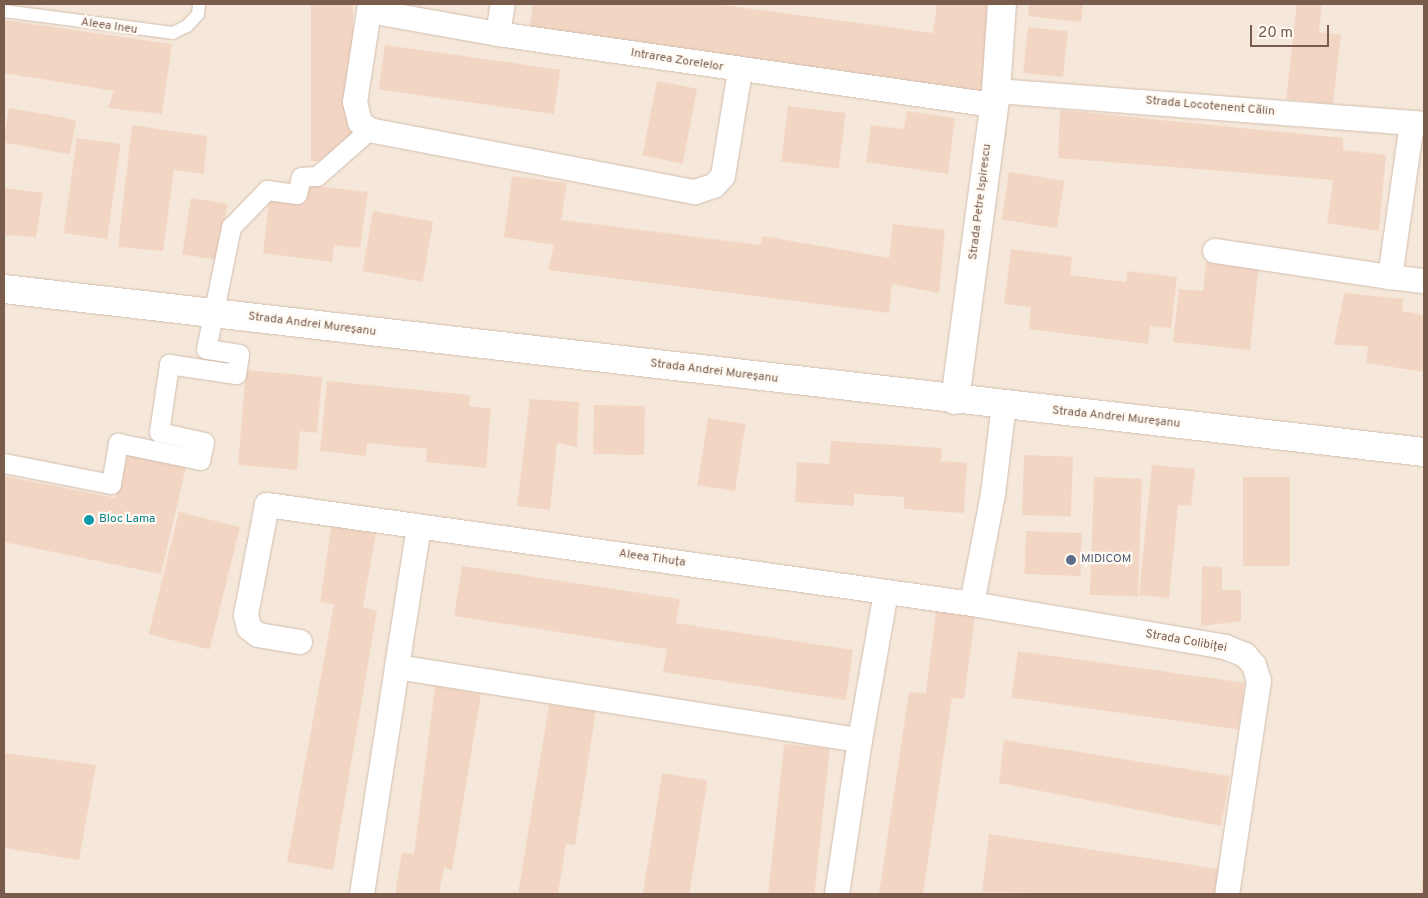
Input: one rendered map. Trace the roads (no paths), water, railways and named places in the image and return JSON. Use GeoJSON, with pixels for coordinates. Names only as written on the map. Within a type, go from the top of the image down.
{"type":"FeatureCollection","features":[{"type":"Feature","properties":{"kind":"main road","name":"Strada Petre Ispirescu"},"geometry":{"type":"LineString","coordinates":[[955,400],[995,98],[1002,4]]}},
{"type":"Feature","properties":{"kind":"main road","name":"Strada Andrei Mureșanu"},"geometry":{"type":"LineString","coordinates":[[4,289],[955,400],[1424,452]]}},
{"type":"Feature","properties":{"kind":"street"},"geometry":{"type":"LineString","coordinates":[[498,34],[503,4]]}},
{"type":"Feature","properties":{"kind":"street"},"geometry":{"type":"LineString","coordinates":[[370,8],[355,102],[360,122],[369,130],[695,192],[714,186],[727,166],[740,71]]}},
{"type":"Feature","properties":{"kind":"street","name":"Intrarea Zorelelor"},"geometry":{"type":"LineString","coordinates":[[370,8],[498,34],[740,71],[995,98]]}},
{"type":"Feature","properties":{"kind":"street","name":"Strada Locotenent Călin"},"geometry":{"type":"LineString","coordinates":[[995,98],[1418,124]]}},
{"type":"Feature","properties":{"kind":"street"},"geometry":{"type":"LineString","coordinates":[[1390,277],[1418,124]]}},
{"type":"Feature","properties":{"kind":"street"},"geometry":{"type":"LineString","coordinates":[[4,463],[111,484],[118,443],[200,460],[204,442],[159,432],[168,364],[236,374],[238,354],[206,349],[211,314],[231,227],[267,190],[297,194],[302,177],[317,176],[369,130]]}},
{"type":"Feature","properties":{"kind":"street"},"geometry":{"type":"LineString","coordinates":[[1215,250],[1424,281]]}},
{"type":"Feature","properties":{"kind":"street"},"geometry":{"type":"LineString","coordinates":[[972,604],[993,494],[1004,405]]}},
{"type":"Feature","properties":{"kind":"street","name":"Aleea Tihuța"},"geometry":{"type":"LineString","coordinates":[[300,642],[258,635],[249,628],[246,615],[268,505],[972,604]]}},
{"type":"Feature","properties":{"kind":"street"},"geometry":{"type":"LineString","coordinates":[[362,894],[418,527]]}},
{"type":"Feature","properties":{"kind":"street"},"geometry":{"type":"LineString","coordinates":[[837,894],[860,740],[886,592]]}},
{"type":"Feature","properties":{"kind":"street","name":"Strada Colibiței"},"geometry":{"type":"LineString","coordinates":[[972,604],[1225,648],[1245,655],[1254,665],[1259,680],[1258,694],[1227,894]]}},
{"type":"Feature","properties":{"kind":"street"},"geometry":{"type":"LineString","coordinates":[[397,668],[860,740]]}},
{"type":"Feature","properties":{"kind":"lane","name":"Aleea Ineu"},"geometry":{"type":"LineString","coordinates":[[4,12],[173,33],[187,26],[198,14],[199,4]]}},
{"type":"Feature","properties":{"kind":"place","name":"Bloc Lama"},"geometry":{"type":"Point","coordinates":[89,520]}},
{"type":"Feature","properties":{"kind":"place","name":"MIDICOM"},"geometry":{"type":"Point","coordinates":[1071,560]}}]}
